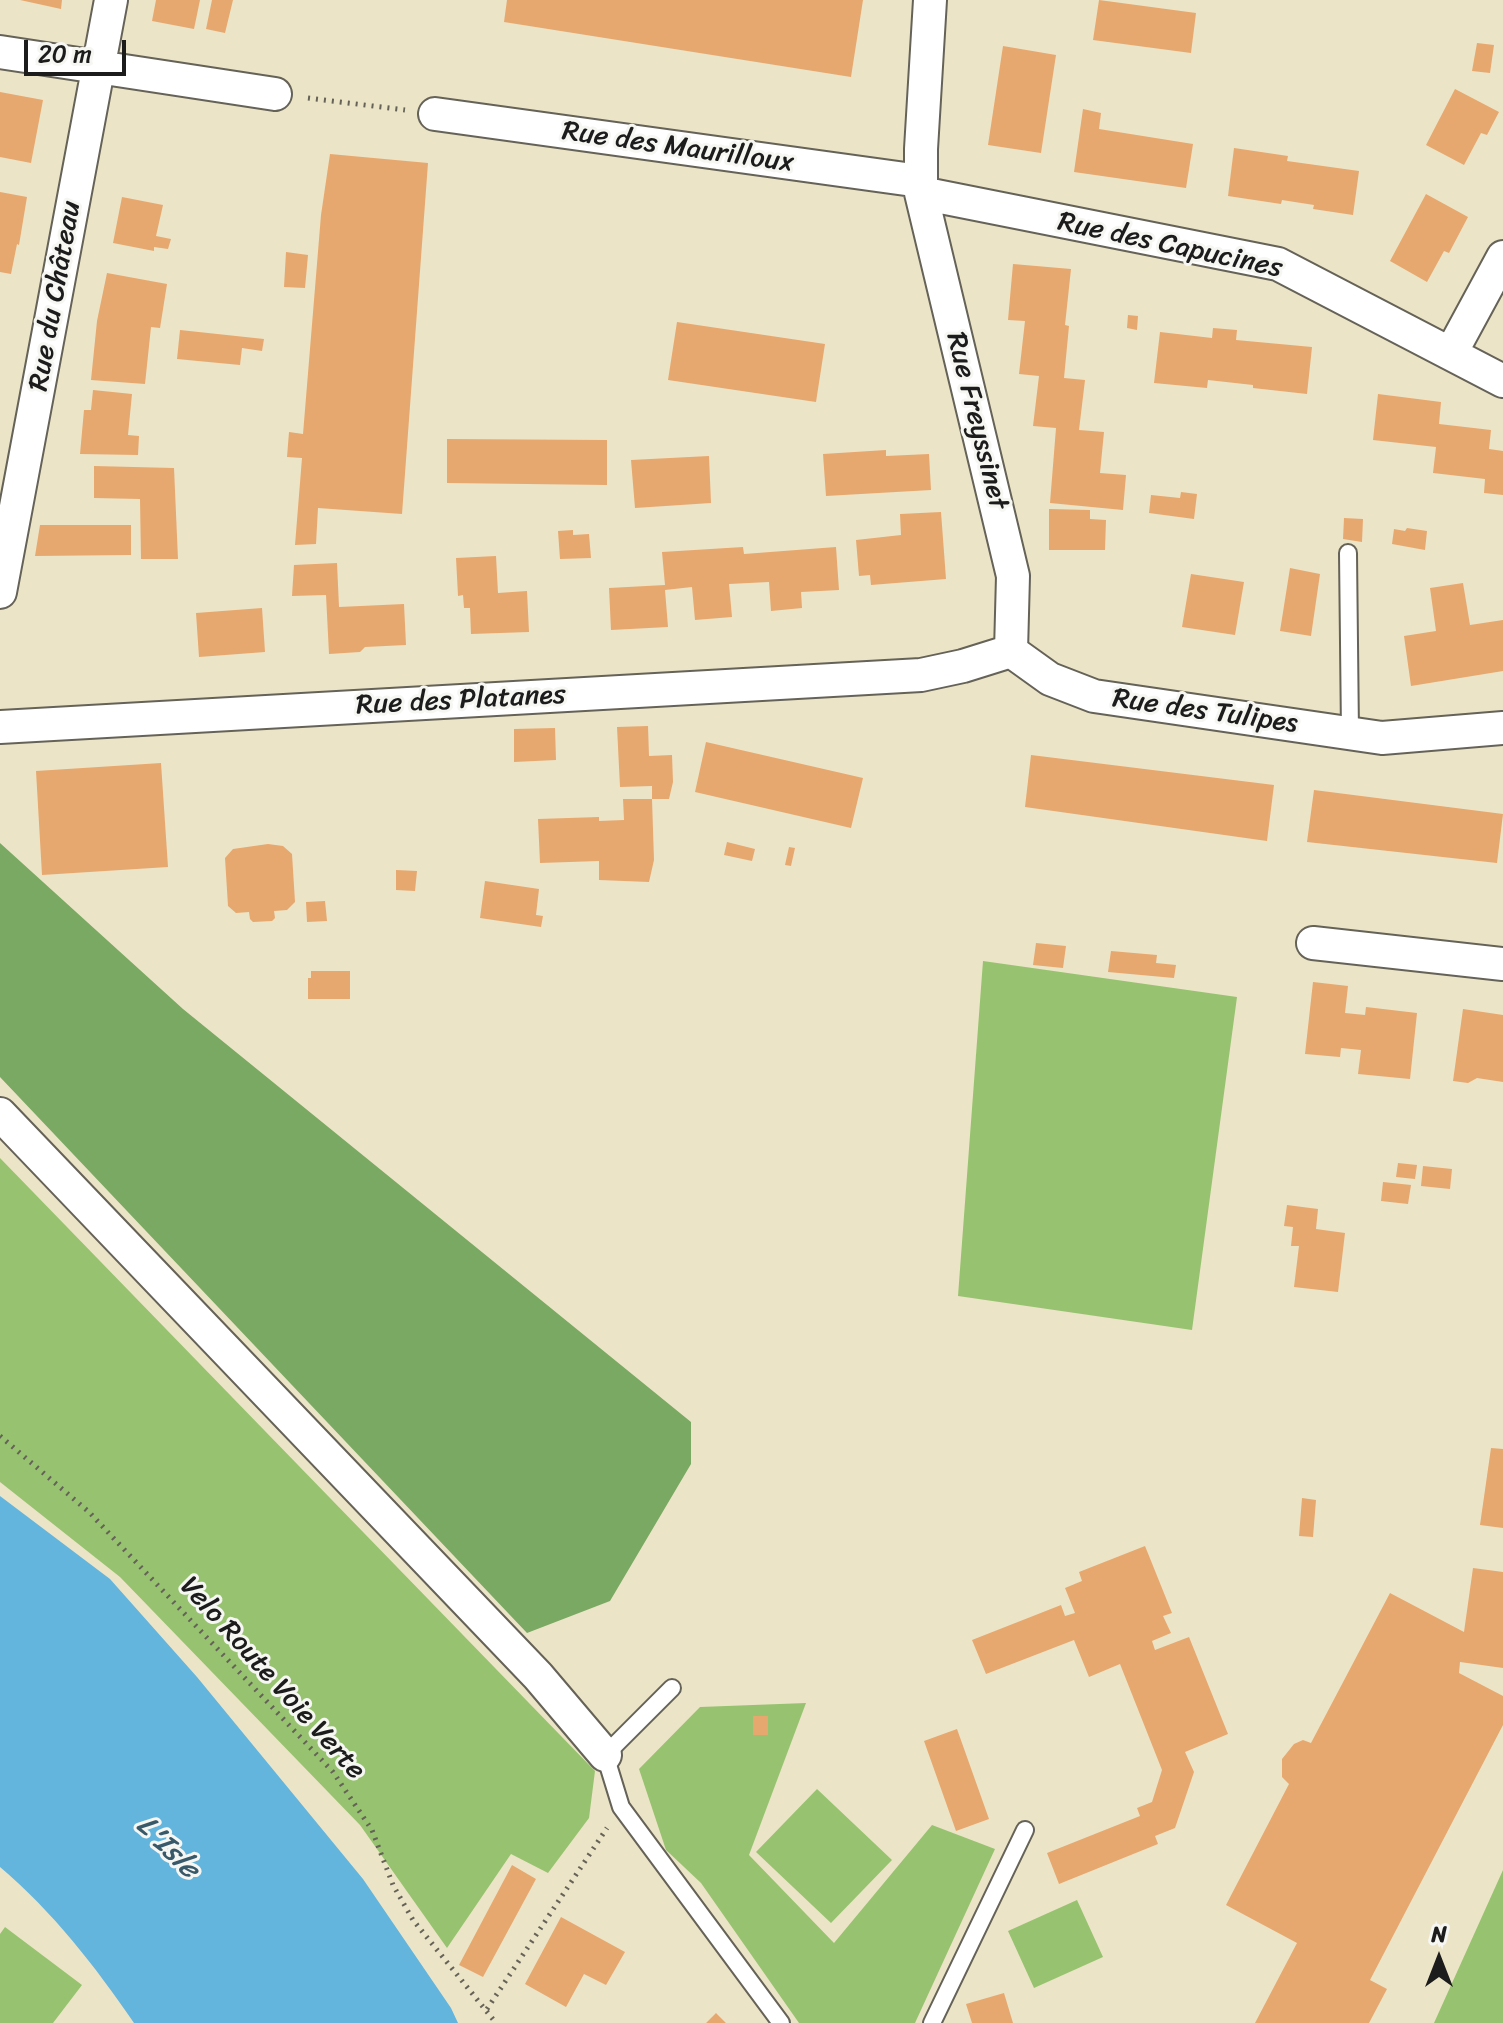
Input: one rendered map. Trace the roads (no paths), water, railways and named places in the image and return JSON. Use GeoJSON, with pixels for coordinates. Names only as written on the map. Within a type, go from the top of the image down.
{"type":"FeatureCollection","features":[{"type":"Feature","properties":{"kind":"street","name":"Rue du Château"},"geometry":{"type":"LineString","coordinates":[[0,592],[9,505],[111,0]]}},
{"type":"Feature","properties":{"kind":"street","name":"Rue Freyssinet"},"geometry":{"type":"LineString","coordinates":[[930,0],[921,187],[1013,576],[1011,651]]}},
{"type":"Feature","properties":{"kind":"street"},"geometry":{"type":"LineString","coordinates":[[0,52],[275,94]]}},
{"type":"Feature","properties":{"kind":"street","name":"Rue des Maurilloux"},"geometry":{"type":"LineString","coordinates":[[435,114],[921,187]]}},
{"type":"Feature","properties":{"kind":"street","name":"Rue des Capucines"},"geometry":{"type":"LineString","coordinates":[[921,187],[1278,264],[1503,381]]}},
{"type":"Feature","properties":{"kind":"street"},"geometry":{"type":"LineString","coordinates":[[1451,353],[1503,257]]}},
{"type":"Feature","properties":{"kind":"street","name":"Rue des Platanes"},"geometry":{"type":"LineString","coordinates":[[0,727],[921,675],[1011,651]]}},
{"type":"Feature","properties":{"kind":"street","name":"Rue des Tulipes"},"geometry":{"type":"LineString","coordinates":[[1011,651],[1050,679],[1094,696],[1382,738],[1503,728]]}},
{"type":"Feature","properties":{"kind":"street"},"geometry":{"type":"LineString","coordinates":[[1313,943],[1503,964]]}},
{"type":"Feature","properties":{"kind":"street"},"geometry":{"type":"LineString","coordinates":[[0,1114],[538,1676],[605,1755]]}},
{"type":"Feature","properties":{"kind":"lane"},"geometry":{"type":"LineString","coordinates":[[1348,553],[1350,733]]}},
{"type":"Feature","properties":{"kind":"lane"},"geometry":{"type":"LineString","coordinates":[[672,1688],[605,1755],[621,1807],[781,2023]]}},
{"type":"Feature","properties":{"kind":"lane"},"geometry":{"type":"LineString","coordinates":[[932,2023],[1025,1830]]}},
{"type":"Feature","properties":{"kind":"water","name":"L'Isle"},"geometry":{"type":"Polygon","coordinates":[[[0,1496],[110,1579],[197,1677],[363,1879],[451,2008],[458,2023],[134,2023],[72,1940],[38,1902],[0,1867],[0,1496]]]}}]}
